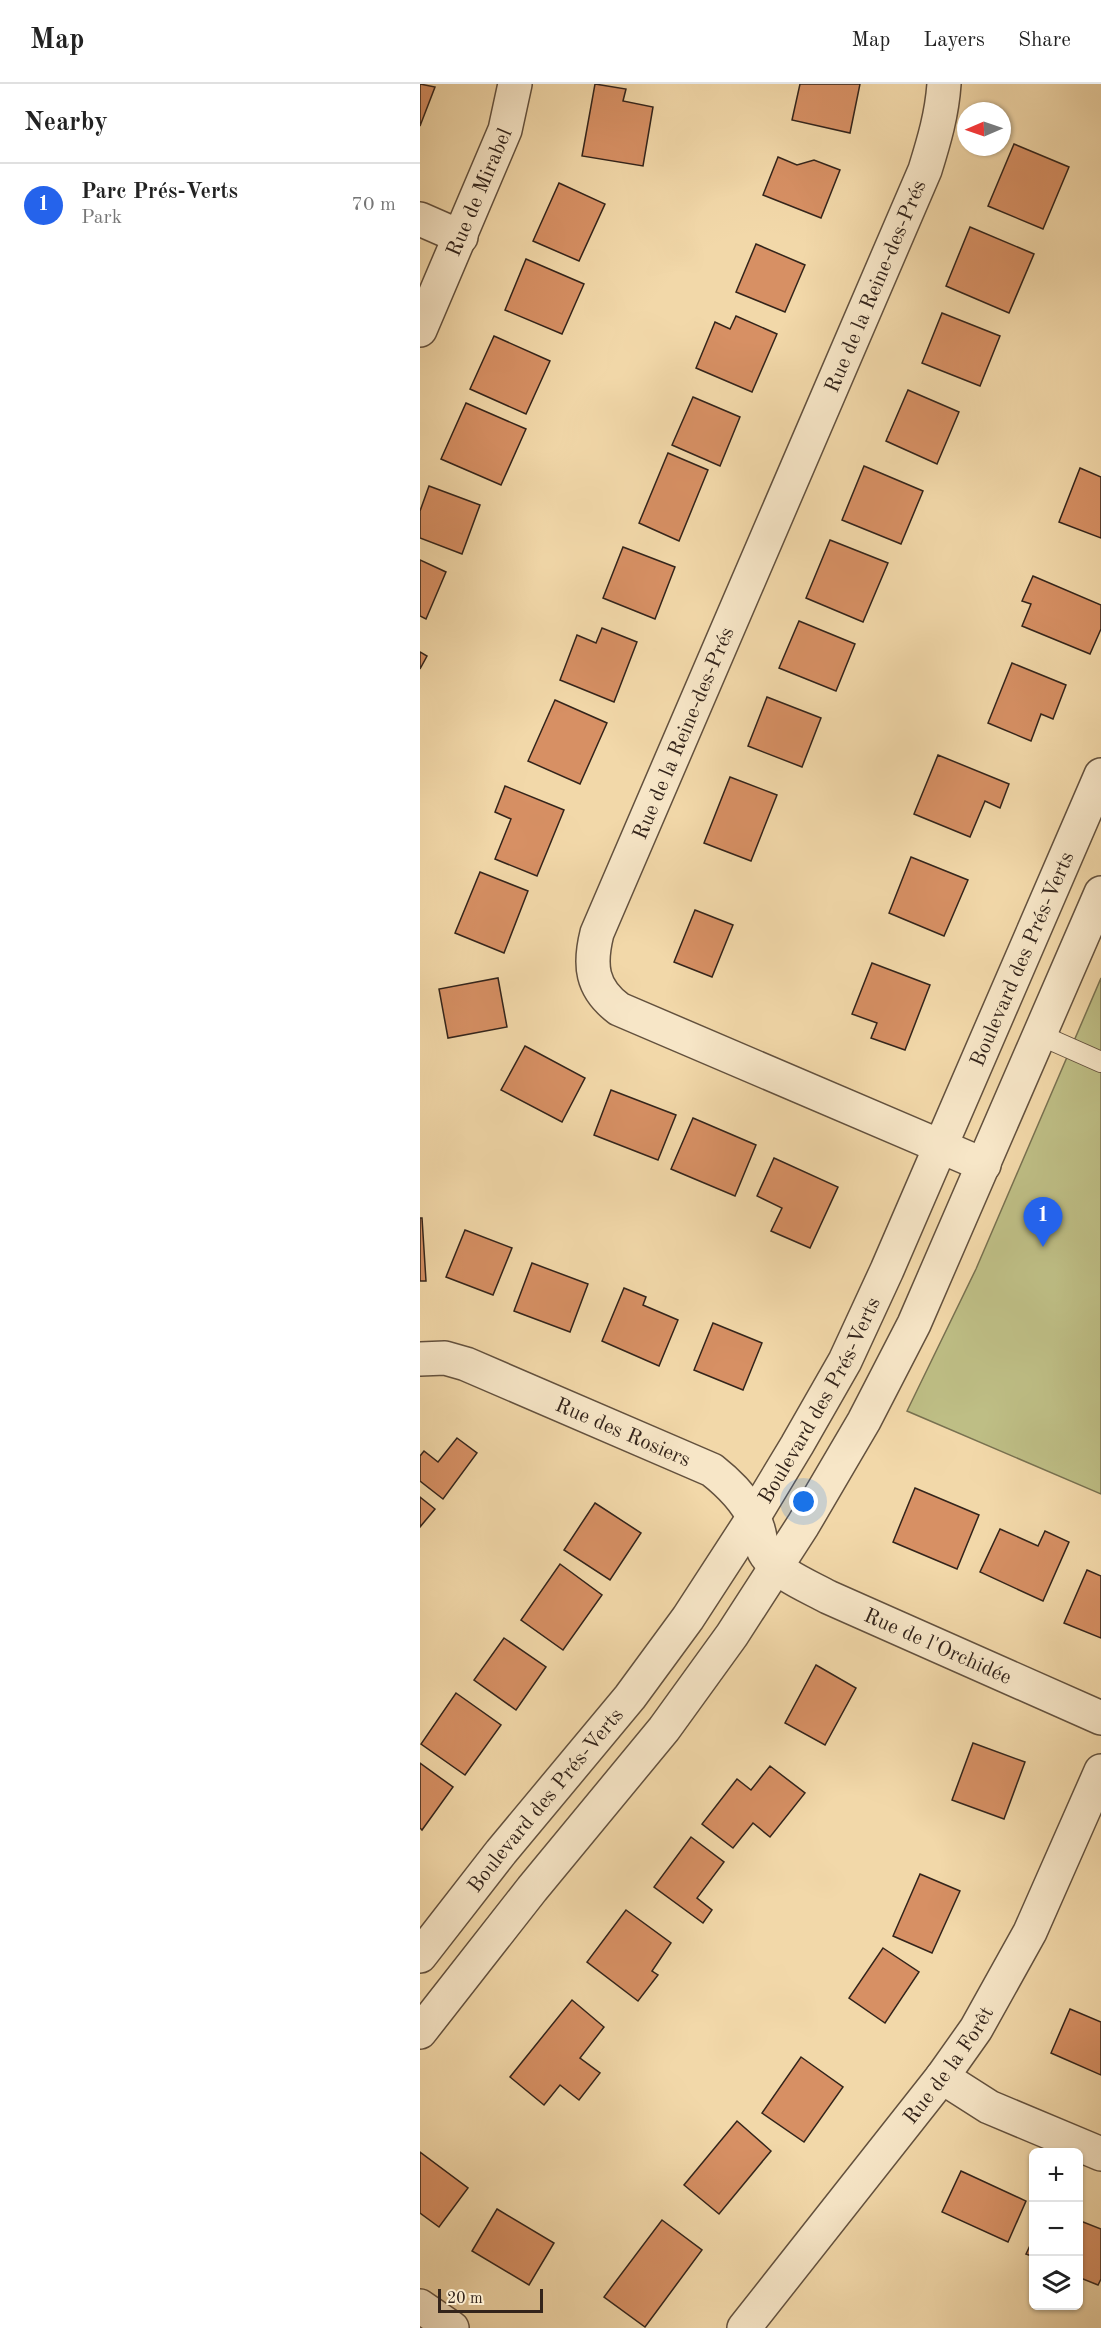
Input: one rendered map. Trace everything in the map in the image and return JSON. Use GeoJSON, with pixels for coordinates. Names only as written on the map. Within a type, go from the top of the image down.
{"type":"FeatureCollection","features":[{"type":"Feature","properties":{"kind":"street","name":"Rue de Mirabel"},"geometry":{"type":"LineString","coordinates":[[420,330],[505,130],[515,84]]}},
{"type":"Feature","properties":{"kind":"street","name":"Rue de la Reine-des-Prés"},"geometry":{"type":"LineString","coordinates":[[944,84],[935,139],[925,170],[597,933],[592,954],[593,973],[599,988],[608,1001],[619,1009],[984,1165]]}},
{"type":"Feature","properties":{"kind":"street"},"geometry":{"type":"LineString","coordinates":[[420,219],[460,237]]}},
{"type":"Feature","properties":{"kind":"street","name":"Boulevard des Prés-Verts"},"geometry":{"type":"LineString","coordinates":[[420,1956],[501,1852],[630,1697],[688,1618],[753,1518],[844,1361],[941,1147],[1101,775]]}},
{"type":"Feature","properties":{"kind":"street"},"geometry":{"type":"LineString","coordinates":[[420,2032],[532,1889],[664,1729],[777,1567],[885,1383],[930,1288],[1101,893]]}},
{"type":"Feature","properties":{"kind":"street","name":"Rue des Rosiers"},"geometry":{"type":"LineString","coordinates":[[420,1359],[445,1358],[466,1364],[712,1470],[726,1481],[753,1518],[766,1556],[777,1567]]}},
{"type":"Feature","properties":{"kind":"street","name":"Rue de l'Orchidée"},"geometry":{"type":"LineString","coordinates":[[777,1567],[828,1597],[1101,1718]]}},
{"type":"Feature","properties":{"kind":"street","name":"Rue de la Forêt"},"geometry":{"type":"LineString","coordinates":[[744,2328],[942,2077],[976,2029],[1030,1932],[1101,1771]]}},
{"type":"Feature","properties":{"kind":"street"},"geometry":{"type":"LineString","coordinates":[[942,2077],[989,2107],[1101,2154]]}},
{"type":"Feature","properties":{"kind":"street"},"geometry":{"type":"LineString","coordinates":[[420,2307],[452,2328]]}},
{"type":"Feature","properties":{"kind":"lane"},"geometry":{"type":"LineString","coordinates":[[1040,1035],[1101,1062]]}},
{"type":"Feature","properties":{"kind":"green space"},"geometry":{"type":"Polygon","coordinates":[[[1101,978],[1101,1494],[907,1411],[976,1269],[1101,978]]]}},
{"type":"Feature","properties":{"kind":"building"},"geometry":{"type":"Polygon","coordinates":[[[420,84],[435,87],[420,126],[420,84]]]}},
{"type":"Feature","properties":{"kind":"building"},"geometry":{"type":"Polygon","coordinates":[[[595,84],[626,89],[623,101],[653,107],[643,166],[582,156],[595,84]]]}},
{"type":"Feature","properties":{"kind":"building"},"geometry":{"type":"Polygon","coordinates":[[[800,84],[860,84],[850,133],[792,120],[800,84]]]}},
{"type":"Feature","properties":{"kind":"building"},"geometry":{"type":"Polygon","coordinates":[[[1014,144],[1069,167],[1043,229],[988,206],[1009,156],[1011,156],[1014,144]]]}},
{"type":"Feature","properties":{"kind":"building"},"geometry":{"type":"Polygon","coordinates":[[[778,157],[797,165],[814,160],[840,170],[821,218],[763,195],[778,157]]]}},
{"type":"Feature","properties":{"kind":"building"},"geometry":{"type":"Polygon","coordinates":[[[559,183],[605,204],[579,261],[533,241],[559,183]]]}},
{"type":"Feature","properties":{"kind":"building"},"geometry":{"type":"Polygon","coordinates":[[[970,227],[1034,254],[1009,313],[946,286],[970,227]]]}},
{"type":"Feature","properties":{"kind":"building"},"geometry":{"type":"Polygon","coordinates":[[[756,244],[805,265],[785,312],[736,292],[756,244]]]}},
{"type":"Feature","properties":{"kind":"building"},"geometry":{"type":"Polygon","coordinates":[[[526,259],[584,284],[562,334],[505,310],[526,259]]]}},
{"type":"Feature","properties":{"kind":"building"},"geometry":{"type":"Polygon","coordinates":[[[942,313],[1000,336],[980,386],[922,363],[942,313]]]}},
{"type":"Feature","properties":{"kind":"building"},"geometry":{"type":"Polygon","coordinates":[[[736,316],[777,334],[752,392],[696,368],[715,322],[730,329],[736,316]]]}},
{"type":"Feature","properties":{"kind":"building"},"geometry":{"type":"Polygon","coordinates":[[[494,336],[550,361],[526,414],[470,389],[494,336]]]}},
{"type":"Feature","properties":{"kind":"building"},"geometry":{"type":"Polygon","coordinates":[[[908,390],[959,412],[937,464],[886,441],[908,390]]]}},
{"type":"Feature","properties":{"kind":"building"},"geometry":{"type":"Polygon","coordinates":[[[693,397],[740,417],[720,466],[672,445],[693,397]]]}},
{"type":"Feature","properties":{"kind":"building"},"geometry":{"type":"Polygon","coordinates":[[[466,403],[526,429],[501,485],[441,459],[466,403]]]}},
{"type":"Feature","properties":{"kind":"building"},"geometry":{"type":"Polygon","coordinates":[[[668,453],[708,470],[679,541],[639,523],[668,453]]]}},
{"type":"Feature","properties":{"kind":"building"},"geometry":{"type":"Polygon","coordinates":[[[864,466],[923,491],[901,544],[842,520],[864,466]]]}},
{"type":"Feature","properties":{"kind":"building"},"geometry":{"type":"Polygon","coordinates":[[[1080,468],[1101,477],[1101,538],[1059,522],[1080,468]]]}},
{"type":"Feature","properties":{"kind":"building"},"geometry":{"type":"Polygon","coordinates":[[[429,486],[480,505],[462,554],[420,538],[420,511],[429,486]]]}},
{"type":"Feature","properties":{"kind":"building"},"geometry":{"type":"Polygon","coordinates":[[[830,540],[888,563],[863,622],[806,598],[830,540]]]}},
{"type":"Feature","properties":{"kind":"building"},"geometry":{"type":"Polygon","coordinates":[[[623,547],[675,567],[655,619],[603,598],[623,547]]]}},
{"type":"Feature","properties":{"kind":"building"},"geometry":{"type":"Polygon","coordinates":[[[420,560],[446,572],[426,619],[420,616],[420,560]]]}},
{"type":"Feature","properties":{"kind":"building"},"geometry":{"type":"Polygon","coordinates":[[[1033,576],[1101,605],[1101,629],[1090,654],[1022,626],[1031,604],[1022,601],[1033,576]]]}},
{"type":"Feature","properties":{"kind":"building"},"geometry":{"type":"Polygon","coordinates":[[[799,621],[855,644],[836,691],[779,668],[799,621]]]}},
{"type":"Feature","properties":{"kind":"building"},"geometry":{"type":"Polygon","coordinates":[[[602,628],[637,642],[614,702],[560,680],[577,635],[596,643],[602,628]]]}},
{"type":"Feature","properties":{"kind":"building"},"geometry":{"type":"Polygon","coordinates":[[[420,652],[427,656],[420,669],[420,652]]]}},
{"type":"Feature","properties":{"kind":"building"},"geometry":{"type":"Polygon","coordinates":[[[1012,663],[1066,685],[1053,719],[1041,714],[1031,741],[988,723],[1012,663]]]}},
{"type":"Feature","properties":{"kind":"building"},"geometry":{"type":"Polygon","coordinates":[[[767,697],[821,718],[802,767],[748,746],[767,697]]]}},
{"type":"Feature","properties":{"kind":"building"},"geometry":{"type":"Polygon","coordinates":[[[555,700],[607,723],[580,784],[528,761],[555,700]]]}},
{"type":"Feature","properties":{"kind":"building"},"geometry":{"type":"Polygon","coordinates":[[[938,755],[1009,784],[1000,808],[985,801],[970,837],[914,814],[938,755]]]}},
{"type":"Feature","properties":{"kind":"building"},"geometry":{"type":"Polygon","coordinates":[[[730,777],[777,795],[751,861],[704,843],[730,777]]]}},
{"type":"Feature","properties":{"kind":"building"},"geometry":{"type":"Polygon","coordinates":[[[505,786],[564,810],[537,876],[495,859],[511,819],[495,812],[505,786]]]}},
{"type":"Feature","properties":{"kind":"building"},"geometry":{"type":"Polygon","coordinates":[[[911,857],[968,880],[944,936],[889,913],[911,857]]]}},
{"type":"Feature","properties":{"kind":"building"},"geometry":{"type":"Polygon","coordinates":[[[480,872],[528,891],[504,953],[455,933],[480,872]]]}},
{"type":"Feature","properties":{"kind":"building"},"geometry":{"type":"Polygon","coordinates":[[[695,910],[733,925],[712,977],[674,962],[695,910]]]}},
{"type":"Feature","properties":{"kind":"building"},"geometry":{"type":"Polygon","coordinates":[[[872,963],[930,985],[905,1050],[871,1038],[877,1023],[852,1014],[872,963]]]}},
{"type":"Feature","properties":{"kind":"building"},"geometry":{"type":"Polygon","coordinates":[[[498,978],[507,1027],[448,1038],[439,989],[498,978]]]}},
{"type":"Feature","properties":{"kind":"building"},"geometry":{"type":"Polygon","coordinates":[[[525,1046],[585,1078],[562,1122],[501,1090],[525,1046]]]}},
{"type":"Feature","properties":{"kind":"building"},"geometry":{"type":"Polygon","coordinates":[[[611,1090],[676,1115],[658,1160],[594,1135],[611,1090]]]}},
{"type":"Feature","properties":{"kind":"building"},"geometry":{"type":"Polygon","coordinates":[[[693,1118],[756,1145],[735,1196],[671,1169],[693,1118]]]}},
{"type":"Feature","properties":{"kind":"building"},"geometry":{"type":"Polygon","coordinates":[[[774,1158],[838,1187],[810,1248],[771,1231],[782,1208],[757,1196],[774,1158]]]}},
{"type":"Feature","properties":{"kind":"building"},"geometry":{"type":"Polygon","coordinates":[[[420,1218],[422,1218],[426,1281],[420,1281],[420,1218]]]}},
{"type":"Feature","properties":{"kind":"building"},"geometry":{"type":"Polygon","coordinates":[[[465,1230],[512,1248],[493,1295],[446,1277],[465,1230]]]}},
{"type":"Feature","properties":{"kind":"building"},"geometry":{"type":"Polygon","coordinates":[[[532,1263],[588,1284],[570,1332],[514,1311],[532,1263]]]}},
{"type":"Feature","properties":{"kind":"building"},"geometry":{"type":"Polygon","coordinates":[[[624,1288],[646,1297],[643,1305],[678,1320],[659,1366],[602,1341],[624,1288]]]}},
{"type":"Feature","properties":{"kind":"building"},"geometry":{"type":"Polygon","coordinates":[[[713,1323],[762,1343],[743,1390],[694,1370],[713,1323]]]}},
{"type":"Feature","properties":{"kind":"building"},"geometry":{"type":"Polygon","coordinates":[[[457,1438],[477,1453],[443,1499],[420,1481],[420,1456],[424,1451],[438,1462],[457,1438]]]}},
{"type":"Feature","properties":{"kind":"building"},"geometry":{"type":"Polygon","coordinates":[[[915,1488],[979,1515],[957,1569],[893,1542],[915,1488]]]}},
{"type":"Feature","properties":{"kind":"building"},"geometry":{"type":"Polygon","coordinates":[[[420,1497],[435,1509],[420,1527],[420,1497]]]}},
{"type":"Feature","properties":{"kind":"building"},"geometry":{"type":"Polygon","coordinates":[[[595,1503],[641,1533],[610,1580],[564,1550],[595,1503]]]}},
{"type":"Feature","properties":{"kind":"building"},"geometry":{"type":"Polygon","coordinates":[[[1000,1529],[1038,1546],[1045,1531],[1069,1542],[1043,1601],[980,1572],[1000,1529]]]}},
{"type":"Feature","properties":{"kind":"building"},"geometry":{"type":"Polygon","coordinates":[[[560,1564],[602,1595],[563,1650],[521,1620],[560,1564]]]}},
{"type":"Feature","properties":{"kind":"building"},"geometry":{"type":"Polygon","coordinates":[[[1087,1570],[1101,1576],[1101,1638],[1064,1623],[1087,1570]]]}},
{"type":"Feature","properties":{"kind":"building"},"geometry":{"type":"Polygon","coordinates":[[[504,1638],[546,1667],[516,1710],[474,1680],[504,1638]]]}},
{"type":"Feature","properties":{"kind":"building"},"geometry":{"type":"Polygon","coordinates":[[[816,1665],[856,1688],[825,1745],[785,1723],[816,1665]]]}},
{"type":"Feature","properties":{"kind":"building"},"geometry":{"type":"Polygon","coordinates":[[[456,1693],[501,1725],[465,1775],[421,1744],[456,1693]]]}},
{"type":"Feature","properties":{"kind":"building"},"geometry":{"type":"Polygon","coordinates":[[[973,1743],[1025,1762],[1004,1819],[952,1800],[973,1743]]]}},
{"type":"Feature","properties":{"kind":"building"},"geometry":{"type":"Polygon","coordinates":[[[420,1763],[453,1787],[422,1830],[420,1828],[420,1763]]]}},
{"type":"Feature","properties":{"kind":"building"},"geometry":{"type":"Polygon","coordinates":[[[770,1766],[805,1793],[770,1837],[753,1823],[733,1848],[702,1824],[737,1779],[751,1790],[770,1766]]]}},
{"type":"Feature","properties":{"kind":"building"},"geometry":{"type":"Polygon","coordinates":[[[691,1837],[724,1862],[697,1898],[712,1910],[703,1923],[654,1887],[691,1837]]]}},
{"type":"Feature","properties":{"kind":"building"},"geometry":{"type":"Polygon","coordinates":[[[920,1874],[960,1891],[932,1953],[893,1936],[920,1874]]]}},
{"type":"Feature","properties":{"kind":"building"},"geometry":{"type":"Polygon","coordinates":[[[626,1910],[671,1943],[652,1971],[658,1975],[638,2001],[587,1962],[626,1910]]]}},
{"type":"Feature","properties":{"kind":"building"},"geometry":{"type":"Polygon","coordinates":[[[883,1948],[919,1972],[885,2023],[849,1998],[883,1948]]]}},
{"type":"Feature","properties":{"kind":"building"},"geometry":{"type":"Polygon","coordinates":[[[572,2000],[604,2027],[580,2058],[600,2073],[579,2100],[560,2085],[544,2105],[510,2077],[572,2000]]]}},
{"type":"Feature","properties":{"kind":"building"},"geometry":{"type":"Polygon","coordinates":[[[1070,2009],[1101,2022],[1101,2075],[1051,2053],[1070,2009]]]}},
{"type":"Feature","properties":{"kind":"building"},"geometry":{"type":"Polygon","coordinates":[[[801,2057],[843,2087],[804,2142],[762,2113],[801,2057]]]}},
{"type":"Feature","properties":{"kind":"building"},"geometry":{"type":"Polygon","coordinates":[[[737,2121],[771,2151],[719,2214],[684,2185],[737,2121]]]}},
{"type":"Feature","properties":{"kind":"building"},"geometry":{"type":"Polygon","coordinates":[[[420,2152],[468,2188],[439,2227],[420,2213],[420,2152]]]}},
{"type":"Feature","properties":{"kind":"building"},"geometry":{"type":"Polygon","coordinates":[[[961,2171],[1026,2201],[1008,2242],[942,2212],[961,2171]]]}},
{"type":"Feature","properties":{"kind":"building"},"geometry":{"type":"Polygon","coordinates":[[[497,2209],[554,2243],[529,2285],[472,2251],[497,2209]]]}},
{"type":"Feature","properties":{"kind":"building"},"geometry":{"type":"Polygon","coordinates":[[[662,2220],[702,2250],[645,2327],[604,2297],[662,2220]]]}},
{"type":"Feature","properties":{"kind":"building"},"geometry":{"type":"Polygon","coordinates":[[[1083,2222],[1101,2229],[1101,2279],[1098,2285],[1083,2279],[1083,2222]]]}},
{"type":"Feature","properties":{"kind":"place","name":"Parc Prés-Verts"},"geometry":{"type":"Point","coordinates":[1043,1247]}}]}
